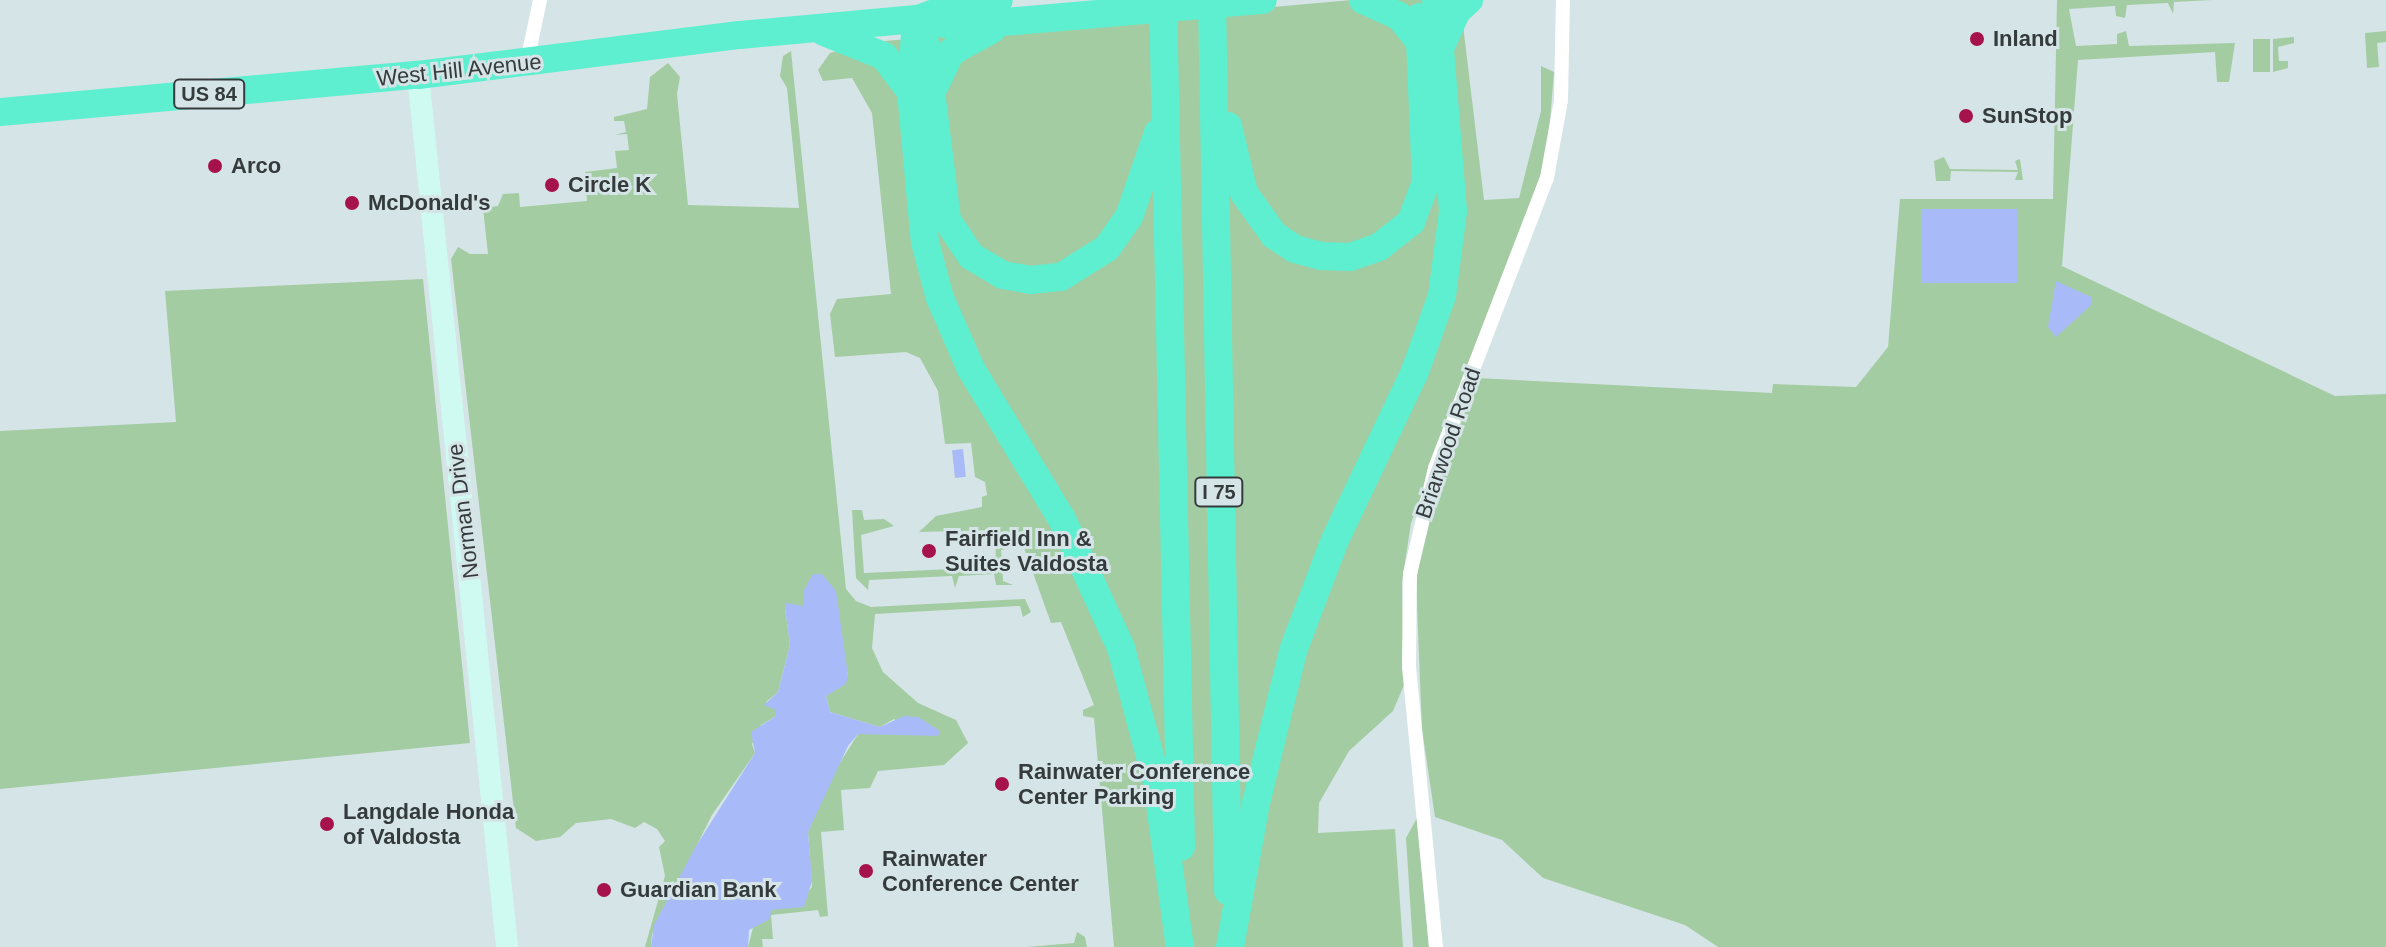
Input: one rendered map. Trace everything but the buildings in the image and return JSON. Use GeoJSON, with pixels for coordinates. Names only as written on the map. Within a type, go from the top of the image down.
{"type":"FeatureCollection","features":[{"type":"Feature","properties":{"kind":"highway","name":"I 75"},"geometry":{"type":"LineString","coordinates":[[1163,0],[1181,947]]}},
{"type":"Feature","properties":{"kind":"highway","name":"I 75"},"geometry":{"type":"LineString","coordinates":[[1212,0],[1230,947]]}},
{"type":"Feature","properties":{"kind":"highway","name":"West Hill Avenue"},"geometry":{"type":"LineString","coordinates":[[0,112],[418,75],[916,19],[957,26],[1007,11],[1263,0]]}},
{"type":"Feature","properties":{"kind":"highway"},"geometry":{"type":"LineString","coordinates":[[1363,0],[1399,16],[1430,46]]}},
{"type":"Feature","properties":{"kind":"highway"},"geometry":{"type":"LineString","coordinates":[[1230,947],[1256,803],[1293,651],[1335,540],[1414,374],[1442,296],[1453,211],[1430,46],[1418,0]]}},
{"type":"Feature","properties":{"kind":"highway"},"geometry":{"type":"LineString","coordinates":[[1213,37],[1238,176],[1253,211],[1295,249],[1336,258],[1363,253],[1390,240],[1411,222],[1423,198],[1429,165],[1430,46],[1436,0]]}},
{"type":"Feature","properties":{"kind":"highway"},"geometry":{"type":"LineString","coordinates":[[1430,46],[1469,0]]}},
{"type":"Feature","properties":{"kind":"highway"},"geometry":{"type":"LineString","coordinates":[[921,92],[961,44],[1007,11]]}},
{"type":"Feature","properties":{"kind":"highway"},"geometry":{"type":"LineString","coordinates":[[916,19],[925,242],[948,321],[971,369],[1062,519],[1132,679],[1157,782],[1181,947]]}},
{"type":"Feature","properties":{"kind":"highway"},"geometry":{"type":"LineString","coordinates":[[816,29],[884,56],[921,92],[952,232],[981,264],[1030,280],[1078,271],[1114,240],[1142,187],[1166,103]]}},
{"type":"Feature","properties":{"kind":"street"},"geometry":{"type":"LineString","coordinates":[[527,63],[540,0]]}},
{"type":"Feature","properties":{"kind":"street","name":"Briarwood Road"},"geometry":{"type":"LineString","coordinates":[[1436,947],[1409,667],[1410,574],[1435,468],[1547,178],[1561,100],[1563,0]]}},
{"type":"Feature","properties":{"kind":"street","name":"Norman Drive"},"geometry":{"type":"LineString","coordinates":[[418,75],[507,947]]}},
{"type":"Feature","properties":{"kind":"green space"},"geometry":{"type":"Polygon","coordinates":[[[1352,0],[1460,0],[1484,200],[1519,198],[1541,111],[1541,66],[1554,72],[1547,158],[1411,523],[1402,582],[1404,685],[1393,711],[1349,751],[1319,803],[1318,833],[1395,829],[1403,947],[1114,947],[1094,718],[1083,716],[1083,710],[1094,705],[1061,622],[1051,623],[1023,545],[1001,550],[1003,581],[1013,585],[996,585],[994,574],[959,576],[955,588],[952,576],[869,580],[868,590],[856,578],[852,510],[862,510],[864,520],[884,519],[894,526],[861,535],[864,573],[996,567],[995,530],[919,532],[936,516],[982,507],[982,497],[987,495],[985,482],[975,477],[971,443],[945,444],[938,391],[920,358],[906,352],[835,357],[830,314],[837,299],[891,294],[872,113],[852,78],[823,81],[818,70],[830,53],[873,42],[1352,0]]]}},
{"type":"Feature","properties":{"kind":"green space"},"geometry":{"type":"Polygon","coordinates":[[[2057,0],[2212,0],[2174,2],[2173,14],[2168,3],[2127,5],[2125,18],[2116,16],[2115,6],[2069,9],[2076,46],[2117,44],[2117,34],[2126,31],[2129,46],[2235,43],[2229,82],[2217,82],[2215,52],[2078,60],[2062,266],[2335,396],[2386,394],[2386,947],[1718,947],[1685,925],[1543,878],[1502,840],[1435,817],[1422,729],[1416,582],[1425,523],[1477,378],[1772,393],[1773,384],[1856,387],[1888,347],[1900,199],[2053,199],[2057,0]]]}},
{"type":"Feature","properties":{"kind":"green space"},"geometry":{"type":"Polygon","coordinates":[[[2386,31],[2386,42],[2377,43],[2379,67],[2367,68],[2365,33],[2386,31]]]}},
{"type":"Feature","properties":{"kind":"green space"},"geometry":{"type":"Polygon","coordinates":[[[2294,37],[2294,43],[2278,47],[2279,61],[2288,61],[2288,68],[2273,72],[2273,39],[2294,37]]]}},
{"type":"Feature","properties":{"kind":"green space"},"geometry":{"type":"Polygon","coordinates":[[[2253,39],[2270,39],[2270,72],[2253,72],[2253,39]]]}},
{"type":"Feature","properties":{"kind":"green space"},"geometry":{"type":"Polygon","coordinates":[[[791,51],[846,589],[856,601],[871,607],[1025,599],[1031,612],[1023,617],[1020,606],[875,614],[872,648],[883,672],[918,703],[956,720],[968,743],[944,765],[878,771],[870,788],[841,790],[844,830],[821,832],[828,916],[820,917],[818,910],[771,915],[773,939],[762,939],[763,947],[748,947],[754,924],[765,921],[771,910],[803,898],[812,887],[808,832],[826,785],[858,734],[914,732],[925,739],[894,719],[880,727],[830,712],[826,696],[848,675],[844,657],[804,590],[804,606],[785,608],[790,645],[778,692],[766,702],[776,710],[776,716],[761,725],[752,744],[755,753],[712,815],[652,934],[651,947],[645,947],[665,876],[659,847],[665,841],[657,829],[644,822],[635,828],[611,819],[576,823],[560,837],[536,841],[516,828],[451,259],[458,247],[470,254],[488,254],[483,208],[498,206],[503,194],[519,193],[520,207],[587,201],[585,172],[617,168],[615,151],[629,150],[627,134],[615,135],[626,132],[624,121],[614,121],[614,117],[647,109],[650,77],[668,63],[680,77],[677,94],[688,205],[799,208],[787,88],[780,76],[783,56],[791,51]]]}},
{"type":"Feature","properties":{"kind":"green space"},"geometry":{"type":"Polygon","coordinates":[[[1944,157],[1950,169],[2018,170],[2015,161],[2020,159],[2023,180],[2015,180],[2018,172],[1951,171],[1950,181],[1936,181],[1934,161],[1944,157]]]}},
{"type":"Feature","properties":{"kind":"green space"},"geometry":{"type":"Polygon","coordinates":[[[423,279],[470,743],[0,789],[0,431],[176,422],[165,291],[423,279]]]}},
{"type":"Feature","properties":{"kind":"green space"},"geometry":{"type":"Polygon","coordinates":[[[1417,818],[1429,947],[1413,947],[1406,838],[1417,818]]]}},
{"type":"Feature","properties":{"kind":"green space"},"geometry":{"type":"Polygon","coordinates":[[[1077,932],[1085,937],[1087,947],[1027,947],[1074,943],[1077,932]]]}},
{"type":"Feature","properties":{"kind":"water"},"geometry":{"type":"Polygon","coordinates":[[[1921,209],[2017,209],[2017,283],[1921,283],[1921,209]]]}},
{"type":"Feature","properties":{"kind":"water"},"geometry":{"type":"Polygon","coordinates":[[[2056,281],[2091,297],[2091,305],[2056,337],[2048,327],[2056,281]]]}},
{"type":"Feature","properties":{"kind":"water"},"geometry":{"type":"Polygon","coordinates":[[[963,449],[966,477],[955,478],[952,450],[963,449]]]}},
{"type":"Feature","properties":{"kind":"water"},"geometry":{"type":"Polygon","coordinates":[[[813,574],[822,574],[836,591],[848,675],[846,684],[826,696],[830,712],[880,727],[904,716],[918,717],[940,731],[938,736],[858,734],[848,746],[808,832],[812,881],[804,907],[771,910],[770,919],[749,930],[748,947],[651,947],[654,925],[696,846],[755,753],[751,732],[776,716],[776,710],[764,705],[778,692],[790,645],[786,603],[804,606],[804,590],[813,574]]]}},
{"type":"Feature","properties":{"kind":"place","name":"Inland"},"geometry":{"type":"Point","coordinates":[1977,39]}},
{"type":"Feature","properties":{"kind":"place","name":"SunStop"},"geometry":{"type":"Point","coordinates":[1966,116]}},
{"type":"Feature","properties":{"kind":"place","name":"Arco"},"geometry":{"type":"Point","coordinates":[215,166]}},
{"type":"Feature","properties":{"kind":"place","name":"Circle K"},"geometry":{"type":"Point","coordinates":[552,185]}},
{"type":"Feature","properties":{"kind":"place","name":"McDonald's"},"geometry":{"type":"Point","coordinates":[352,203]}},
{"type":"Feature","properties":{"kind":"place","name":"Fairfield Inn & Suites Valdosta"},"geometry":{"type":"Point","coordinates":[929,551]}},
{"type":"Feature","properties":{"kind":"place","name":"Rainwater Conference Center Parking"},"geometry":{"type":"Point","coordinates":[1002,784]}},
{"type":"Feature","properties":{"kind":"place","name":"Langdale Honda of Valdosta"},"geometry":{"type":"Point","coordinates":[327,824]}},
{"type":"Feature","properties":{"kind":"place","name":"Rainwater Conference Center"},"geometry":{"type":"Point","coordinates":[866,871]}},
{"type":"Feature","properties":{"kind":"place","name":"Guardian Bank"},"geometry":{"type":"Point","coordinates":[604,890]}}]}
